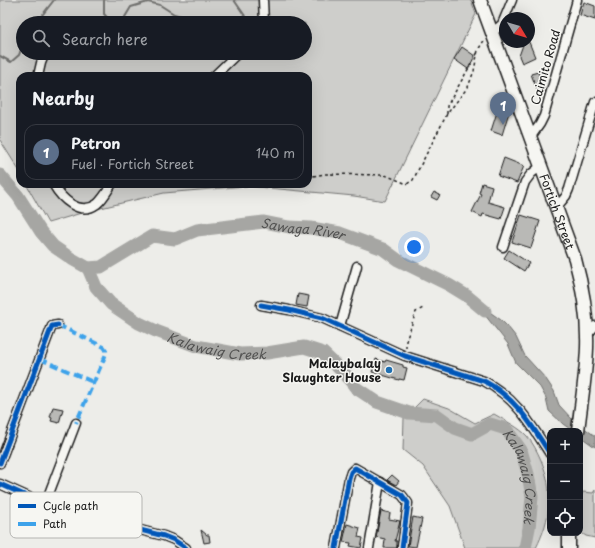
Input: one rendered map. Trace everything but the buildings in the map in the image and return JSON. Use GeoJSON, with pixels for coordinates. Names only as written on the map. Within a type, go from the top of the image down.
{"type":"FeatureCollection","features":[{"type":"Feature","properties":{"kind":"highway","name":"Fortich Street"},"geometry":{"type":"LineString","coordinates":[[480,0],[575,259],[581,282],[586,317],[591,330],[591,348],[582,397],[578,428]]}},
{"type":"Feature","properties":{"kind":"highway"},"geometry":{"type":"LineString","coordinates":[[569,548],[570,536]]}},
{"type":"Feature","properties":{"kind":"street"},"geometry":{"type":"LineString","coordinates":[[263,0],[264,16]]}},
{"type":"Feature","properties":{"kind":"street"},"geometry":{"type":"LineString","coordinates":[[508,12],[512,0]]}},
{"type":"Feature","properties":{"kind":"street","name":"Caimito Road"},"geometry":{"type":"LineString","coordinates":[[530,138],[544,116],[577,0]]}},
{"type":"Feature","properties":{"kind":"street"},"geometry":{"type":"LineString","coordinates":[[492,32],[499,27]]}},
{"type":"Feature","properties":{"kind":"street"},"geometry":{"type":"LineString","coordinates":[[39,72],[43,60]]}},
{"type":"Feature","properties":{"kind":"street"},"geometry":{"type":"LineString","coordinates":[[218,72],[231,60]]}},
{"type":"Feature","properties":{"kind":"street"},"geometry":{"type":"LineString","coordinates":[[556,208],[566,196],[569,189],[595,102]]}},
{"type":"Feature","properties":{"kind":"street"},"geometry":{"type":"LineString","coordinates":[[503,247],[525,182],[531,174],[541,166]]}},
{"type":"Feature","properties":{"kind":"street"},"geometry":{"type":"LineString","coordinates":[[56,188],[62,197],[69,203],[78,207],[88,208],[97,204],[109,188]]}},
{"type":"Feature","properties":{"kind":"street"},"geometry":{"type":"LineString","coordinates":[[340,326],[357,266]]}},
{"type":"Feature","properties":{"kind":"street"},"geometry":{"type":"LineString","coordinates":[[261,305],[313,315],[405,356],[470,376],[493,385],[520,408],[547,449]]}},
{"type":"Feature","properties":{"kind":"street"},"geometry":{"type":"LineString","coordinates":[[0,463],[52,326],[58,325]]}},
{"type":"Feature","properties":{"kind":"street"},"geometry":{"type":"LineString","coordinates":[[49,492],[76,423]]}},
{"type":"Feature","properties":{"kind":"street"},"geometry":{"type":"LineString","coordinates":[[336,548],[348,478],[352,470],[357,468],[402,495],[408,503],[402,548]]}},
{"type":"Feature","properties":{"kind":"street"},"geometry":{"type":"LineString","coordinates":[[369,548],[380,482]]}},
{"type":"Feature","properties":{"kind":"street"},"geometry":{"type":"LineString","coordinates":[[0,484],[18,492]]}},
{"type":"Feature","properties":{"kind":"street"},"geometry":{"type":"LineString","coordinates":[[142,531],[164,536],[174,540],[186,548]]}},
{"type":"Feature","properties":{"kind":"path"},"geometry":{"type":"LineString","coordinates":[[447,114],[447,106],[478,50],[485,39],[492,32]]}},
{"type":"Feature","properties":{"kind":"path"},"geometry":{"type":"LineString","coordinates":[[312,175],[325,174],[385,175],[407,184],[413,180],[447,114],[468,87],[474,71],[478,50]]}},
{"type":"Feature","properties":{"kind":"path"},"geometry":{"type":"LineString","coordinates":[[405,356],[406,341],[416,312],[423,308]]}},
{"type":"Feature","properties":{"kind":"shaded area"},"geometry":{"type":"Polygon","coordinates":[[[0,0],[471,0],[476,14],[385,201],[354,196],[268,188],[312,188],[312,72],[16,72],[16,166],[0,140],[0,0]]]}},
{"type":"Feature","properties":{"kind":"shaded area"},"geometry":{"type":"Polygon","coordinates":[[[28,188],[223,188],[164,193],[88,211],[48,223],[28,188]]]}},
{"type":"Feature","properties":{"kind":"shaded area"},"geometry":{"type":"Polygon","coordinates":[[[473,300],[501,320],[508,327],[516,337],[525,356],[546,379],[554,391],[559,405],[571,418],[595,436],[595,447],[583,438],[583,428],[569,428],[549,411],[546,398],[540,387],[516,363],[508,344],[473,300]]]}},
{"type":"Feature","properties":{"kind":"shaded area"},"geometry":{"type":"Polygon","coordinates":[[[423,399],[449,408],[475,423],[494,414],[524,433],[535,447],[547,479],[547,519],[536,548],[465,548],[450,506],[423,466],[403,450],[404,418],[423,399]]]}},
{"type":"Feature","properties":{"kind":"shaded area"},"geometry":{"type":"Polygon","coordinates":[[[595,490],[595,538],[583,534],[583,492],[593,493],[595,490]]]}},
{"type":"Feature","properties":{"kind":"waterway"},"geometry":{"type":"LineString","coordinates":[[41,16],[54,0]]}},
{"type":"Feature","properties":{"kind":"waterway"},"geometry":{"type":"LineString","coordinates":[[104,0],[104,14],[106,16]]}},
{"type":"Feature","properties":{"kind":"waterway"},"geometry":{"type":"LineString","coordinates":[[234,0],[245,16]]}},
{"type":"Feature","properties":{"kind":"waterway"},"geometry":{"type":"LineString","coordinates":[[126,16],[131,7],[148,2],[160,5],[174,14],[181,16]]}},
{"type":"Feature","properties":{"kind":"waterway"},"geometry":{"type":"LineString","coordinates":[[0,56],[11,62],[16,58]]}},
{"type":"Feature","properties":{"kind":"waterway","name":"Sawaga River"},"geometry":{"type":"LineString","coordinates":[[0,175],[18,196],[41,232],[53,246],[88,268],[101,267],[152,236],[175,239],[197,230],[264,222],[289,227],[311,228],[340,233],[383,249],[398,260],[449,285],[467,296],[485,311]]}},
{"type":"Feature","properties":{"kind":"waterway","name":"Kalawaig Creek"},"geometry":{"type":"LineString","coordinates":[[88,268],[96,287],[111,304],[139,323],[156,331],[196,346],[240,354],[267,353],[304,347],[323,353],[346,375],[356,388],[377,402],[409,413],[437,415],[455,428],[472,434],[490,424],[506,429],[521,450],[528,474],[532,497],[529,528],[525,548]]}},
{"type":"Feature","properties":{"kind":"marked path"},"geometry":{"type":"LineString","coordinates":[[58,325],[104,347],[106,350],[106,354],[76,423]]}},
{"type":"Feature","properties":{"kind":"marked path"},"geometry":{"type":"LineString","coordinates":[[40,359],[93,382]]}},
{"type":"Feature","properties":{"kind":"cycle path"},"geometry":{"type":"LineString","coordinates":[[261,305],[322,318],[405,356],[484,381],[496,388],[514,404],[529,422],[547,449]]}},
{"type":"Feature","properties":{"kind":"cycle path"},"geometry":{"type":"LineString","coordinates":[[0,463],[52,326],[58,325]]}},
{"type":"Feature","properties":{"kind":"cycle path"},"geometry":{"type":"LineString","coordinates":[[336,548],[349,478],[351,472],[355,468],[402,495],[408,503],[402,548]]}},
{"type":"Feature","properties":{"kind":"cycle path"},"geometry":{"type":"LineString","coordinates":[[0,484],[18,492]]}},
{"type":"Feature","properties":{"kind":"cycle path"},"geometry":{"type":"LineString","coordinates":[[142,530],[164,536],[174,540],[186,548]]}},
{"type":"Feature","properties":{"kind":"place","name":"Petron"},"geometry":{"type":"Point","coordinates":[503,125]}},
{"type":"Feature","properties":{"kind":"place","name":"Malaybalay Slaughter House"},"geometry":{"type":"Point","coordinates":[389,370]}}]}
